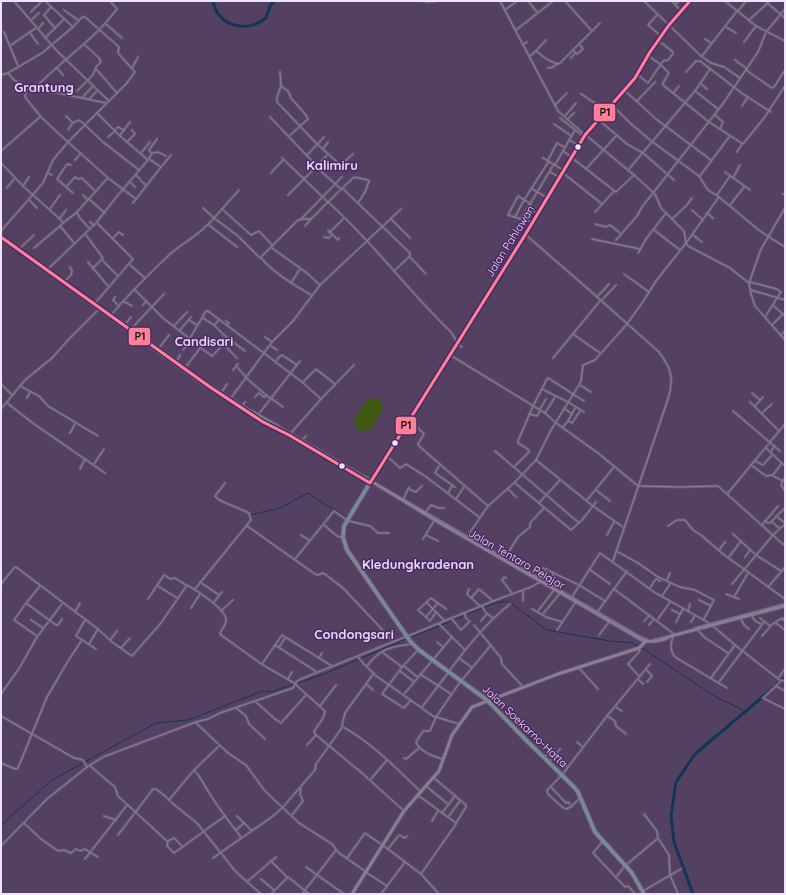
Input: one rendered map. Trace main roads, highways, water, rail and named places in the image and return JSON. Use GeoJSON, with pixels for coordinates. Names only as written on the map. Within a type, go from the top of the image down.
{"type":"FeatureCollection","features":[{"type":"Feature","properties":{"kind":"highway"},"geometry":{"type":"LineString","coordinates":[[1,237],[100,308],[132,329],[176,362],[230,399],[257,415],[266,424],[290,434],[372,483]]}},
{"type":"Feature","properties":{"kind":"highway"},"geometry":{"type":"LineString","coordinates":[[353,472],[372,483]]}},
{"type":"Feature","properties":{"kind":"highway","name":"Jalan Soekarno-Hatta"},"geometry":{"type":"LineString","coordinates":[[372,483],[343,528],[343,537],[347,550],[407,638],[419,650],[487,700],[577,790],[592,827],[634,875],[642,893]]}},
{"type":"Feature","properties":{"kind":"main road","name":"Jalan Pahlawan"},"geometry":{"type":"LineString","coordinates":[[372,483],[386,456],[538,214],[578,145],[606,109],[637,74],[668,25],[690,1]]}},
{"type":"Feature","properties":{"kind":"main road","name":"Jalan Tentara Pelajar"},"geometry":{"type":"LineString","coordinates":[[372,483],[504,559],[554,590],[571,598],[646,641],[655,641],[673,635],[698,630],[785,605]]}},
{"type":"Feature","properties":{"kind":"main road"},"geometry":{"type":"LineString","coordinates":[[354,893],[404,811],[440,768],[450,740],[472,706],[578,667],[640,648],[646,641]]}},
{"type":"Feature","properties":{"kind":"waterway"},"geometry":{"type":"LineString","coordinates":[[213,1],[220,16],[227,22],[242,26],[250,26],[266,18],[270,6],[274,1]]}},
{"type":"Feature","properties":{"kind":"waterway"},"geometry":{"type":"LineString","coordinates":[[250,515],[280,508],[308,493],[347,518]]}},
{"type":"Feature","properties":{"kind":"waterway"},"geometry":{"type":"LineString","coordinates":[[409,638],[495,603],[508,601],[547,630],[610,641],[632,643],[644,649],[716,697],[745,711]]}},
{"type":"Feature","properties":{"kind":"waterway"},"geometry":{"type":"LineString","coordinates":[[1,825],[52,780],[156,723],[188,720],[263,691],[271,692],[324,674],[406,639]]}},
{"type":"Feature","properties":{"kind":"waterway"},"geometry":{"type":"LineString","coordinates":[[693,894],[674,842],[671,816],[676,782],[695,754],[785,678]]}},
{"type":"Feature","properties":{"kind":"district","name":"Grantung"},"geometry":{"type":"Point","coordinates":[44,87]}},
{"type":"Feature","properties":{"kind":"district","name":"Kalimiru"},"geometry":{"type":"Point","coordinates":[332,165]}},
{"type":"Feature","properties":{"kind":"district","name":"Candisari"},"geometry":{"type":"Point","coordinates":[204,341]}},
{"type":"Feature","properties":{"kind":"district","name":"Kledungkradenan"},"geometry":{"type":"Point","coordinates":[418,564]}},
{"type":"Feature","properties":{"kind":"district","name":"Condongsari"},"geometry":{"type":"Point","coordinates":[354,634]}}]}
